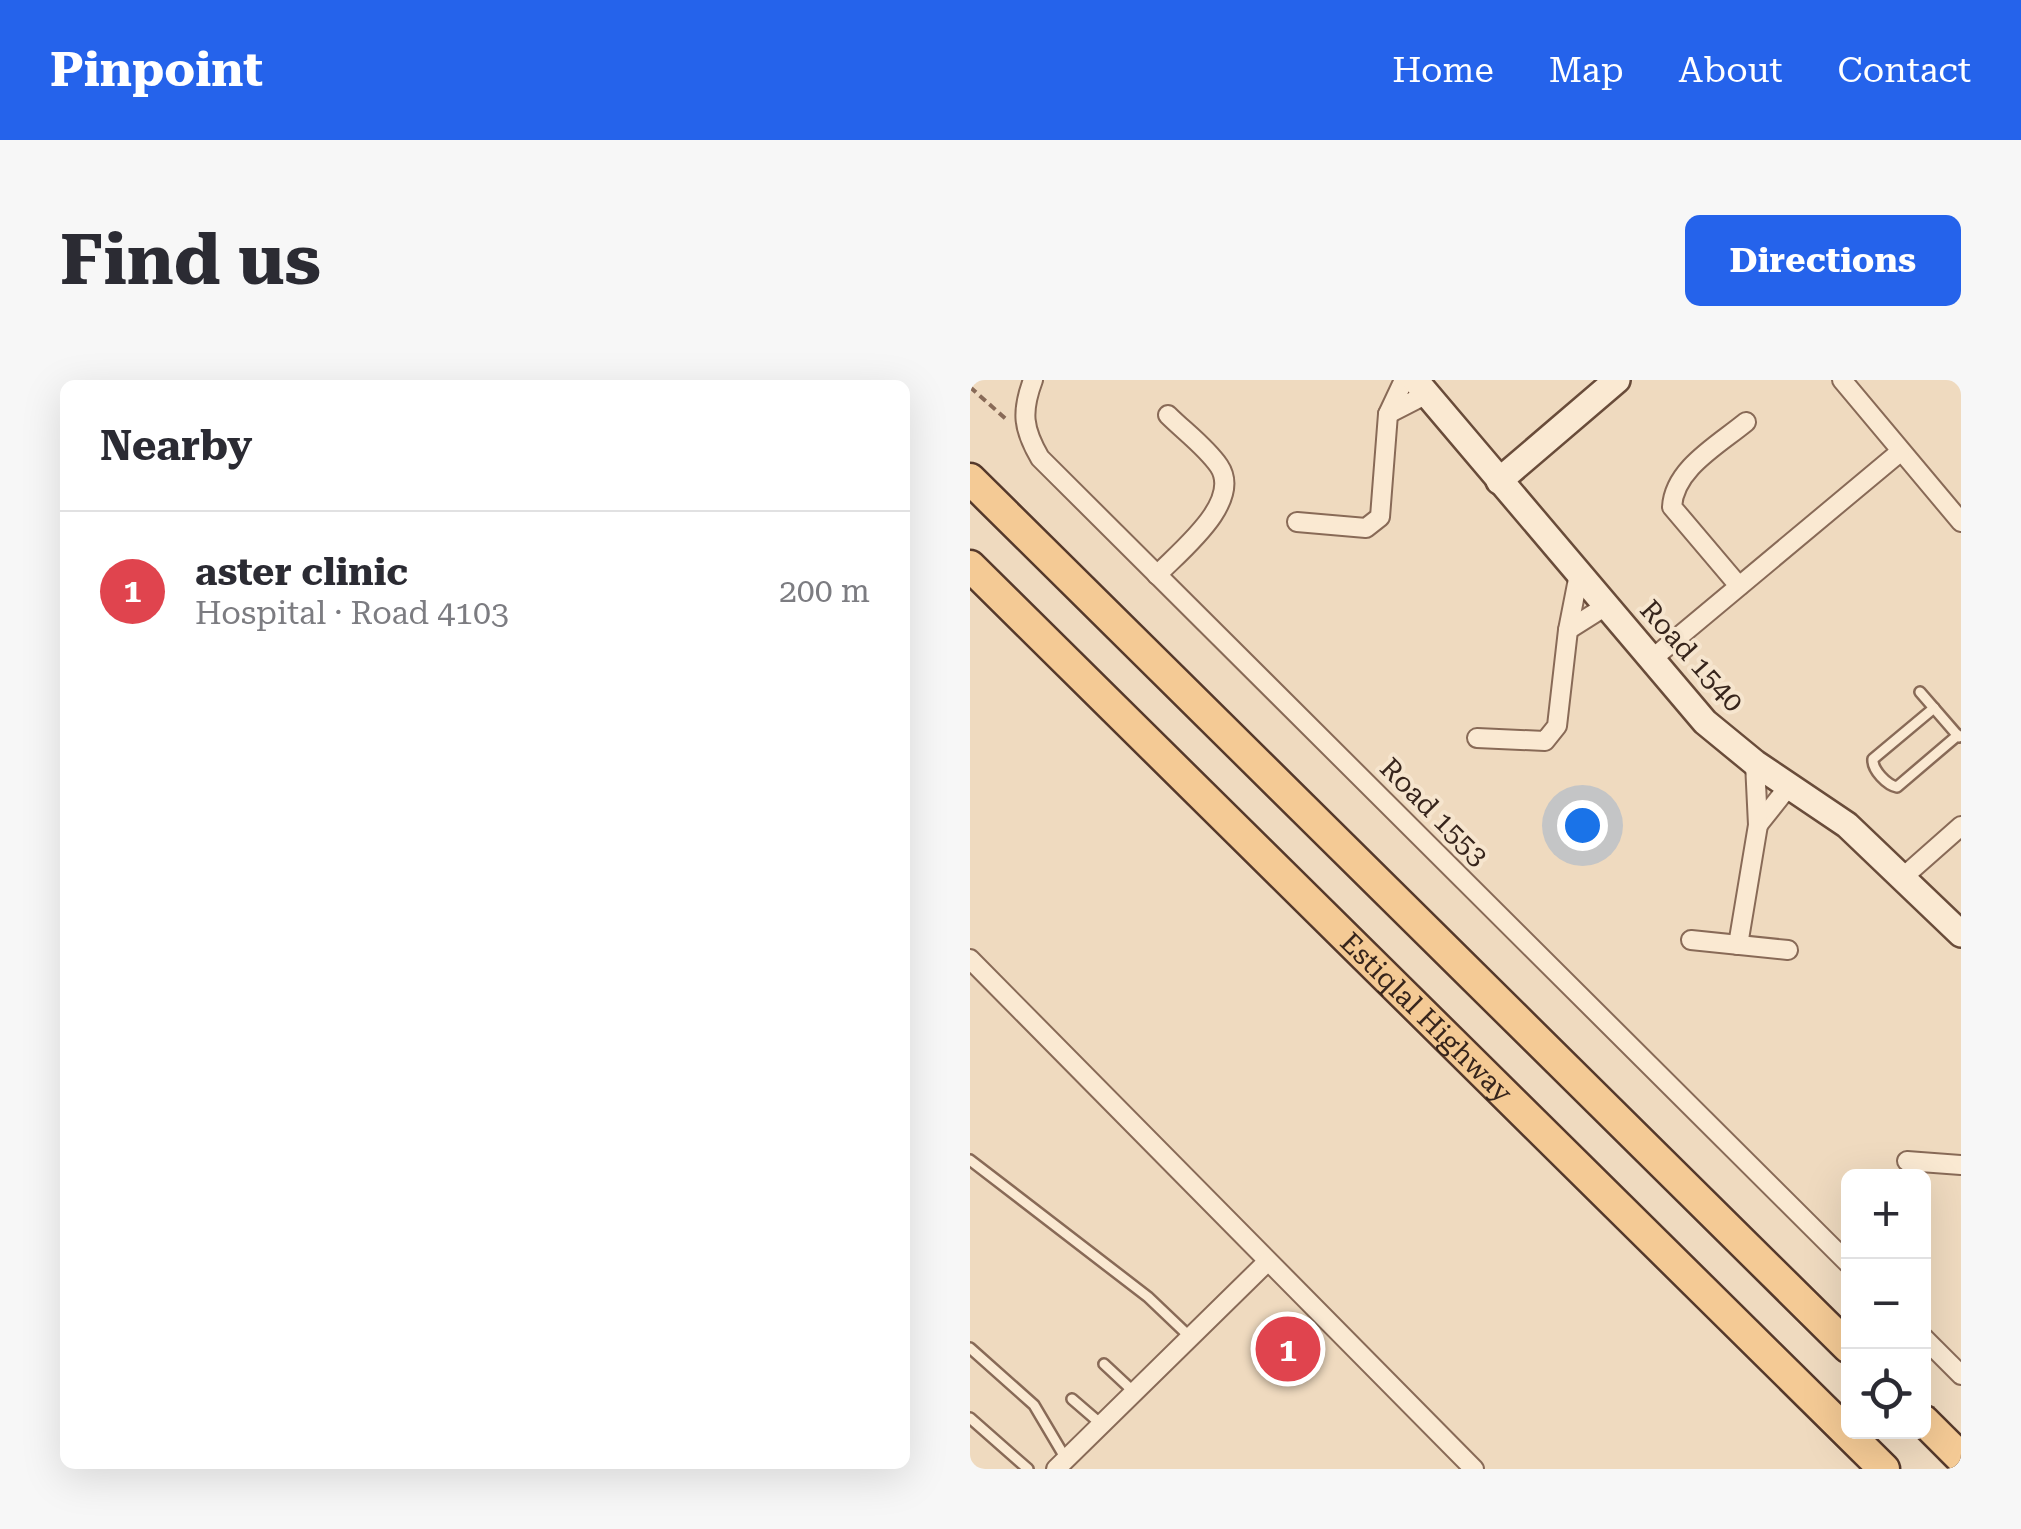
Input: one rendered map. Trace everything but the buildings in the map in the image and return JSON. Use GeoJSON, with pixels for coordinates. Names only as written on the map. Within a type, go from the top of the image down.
{"type":"FeatureCollection","features":[{"type":"Feature","properties":{"kind":"main road"},"geometry":{"type":"LineString","coordinates":[[970,478],[1841,1340]]}},
{"type":"Feature","properties":{"kind":"main road","name":"Estiqlal Highway"},"geometry":{"type":"LineString","coordinates":[[970,566],[1884,1469]]}},
{"type":"Feature","properties":{"kind":"main road"},"geometry":{"type":"LineString","coordinates":[[1931,1428],[1961,1458]]}},
{"type":"Feature","properties":{"kind":"street"},"geometry":{"type":"LineString","coordinates":[[1026,435],[1025,404],[1033,380]]}},
{"type":"Feature","properties":{"kind":"street"},"geometry":{"type":"LineString","coordinates":[[1297,522],[1366,528],[1380,517],[1388,414],[1404,380]]}},
{"type":"Feature","properties":{"kind":"street"},"geometry":{"type":"LineString","coordinates":[[1498,480],[1617,380]]}},
{"type":"Feature","properties":{"kind":"street"},"geometry":{"type":"LineString","coordinates":[[1842,380],[1961,522]]}},
{"type":"Feature","properties":{"kind":"street"},"geometry":{"type":"LineString","coordinates":[[1388,414],[1421,387]]}},
{"type":"Feature","properties":{"kind":"street","name":"Road 1540"},"geometry":{"type":"LineString","coordinates":[[1421,387],[1705,722],[1754,762],[1847,824],[1961,934]]}},
{"type":"Feature","properties":{"kind":"street"},"geometry":{"type":"LineString","coordinates":[[1157,575],[1220,507],[1224,487],[1220,468],[1168,415]]}},
{"type":"Feature","properties":{"kind":"street"},"geometry":{"type":"LineString","coordinates":[[1739,586],[1672,507],[1673,491],[1685,473],[1746,422]]}},
{"type":"Feature","properties":{"kind":"street","name":"Road 1553"},"geometry":{"type":"LineString","coordinates":[[1026,435],[1040,458],[1844,1259]]}},
{"type":"Feature","properties":{"kind":"street"},"geometry":{"type":"LineString","coordinates":[[1652,660],[1900,452]]}},
{"type":"Feature","properties":{"kind":"street"},"geometry":{"type":"LineString","coordinates":[[1477,738],[1546,740],[1558,726],[1568,630],[1579,574]]}},
{"type":"Feature","properties":{"kind":"street"},"geometry":{"type":"LineString","coordinates":[[1568,630],[1606,606]]}},
{"type":"Feature","properties":{"kind":"street"},"geometry":{"type":"LineString","coordinates":[[1738,945],[1758,824],[1754,762]]}},
{"type":"Feature","properties":{"kind":"street"},"geometry":{"type":"LineString","coordinates":[[1758,824],[1789,786]]}},
{"type":"Feature","properties":{"kind":"street"},"geometry":{"type":"LineString","coordinates":[[1901,880],[1961,826]]}},
{"type":"Feature","properties":{"kind":"street"},"geometry":{"type":"LineString","coordinates":[[1690,940],[1788,950]]}},
{"type":"Feature","properties":{"kind":"street"},"geometry":{"type":"LineString","coordinates":[[970,959],[1474,1469]]}},
{"type":"Feature","properties":{"kind":"street"},"geometry":{"type":"LineString","coordinates":[[1906,1161],[1961,1164]]}},
{"type":"Feature","properties":{"kind":"street"},"geometry":{"type":"LineString","coordinates":[[1061,1464],[1266,1262]]}},
{"type":"Feature","properties":{"kind":"street"},"geometry":{"type":"LineString","coordinates":[[1931,1345],[1961,1375]]}},
{"type":"Feature","properties":{"kind":"lane"},"geometry":{"type":"LineString","coordinates":[[1920,692],[1934,708],[1959,737],[1892,786],[1874,767],[1873,759],[1934,708]]}},
{"type":"Feature","properties":{"kind":"lane"},"geometry":{"type":"LineString","coordinates":[[970,1160],[1148,1297],[1190,1337]]}},
{"type":"Feature","properties":{"kind":"lane"},"geometry":{"type":"LineString","coordinates":[[970,1348],[1034,1406],[1061,1464]]}},
{"type":"Feature","properties":{"kind":"lane"},"geometry":{"type":"LineString","coordinates":[[1104,1364],[1134,1392]]}},
{"type":"Feature","properties":{"kind":"lane"},"geometry":{"type":"LineString","coordinates":[[1072,1399],[1101,1424]]}},
{"type":"Feature","properties":{"kind":"lane"},"geometry":{"type":"LineString","coordinates":[[970,1418],[1028,1469]]}},
{"type":"Feature","properties":{"kind":"path"},"geometry":{"type":"LineString","coordinates":[[970,388],[1026,435]]}},
{"type":"Feature","properties":{"kind":"place","name":"aster clinic"},"geometry":{"type":"Point","coordinates":[1288,1349]}}]}
